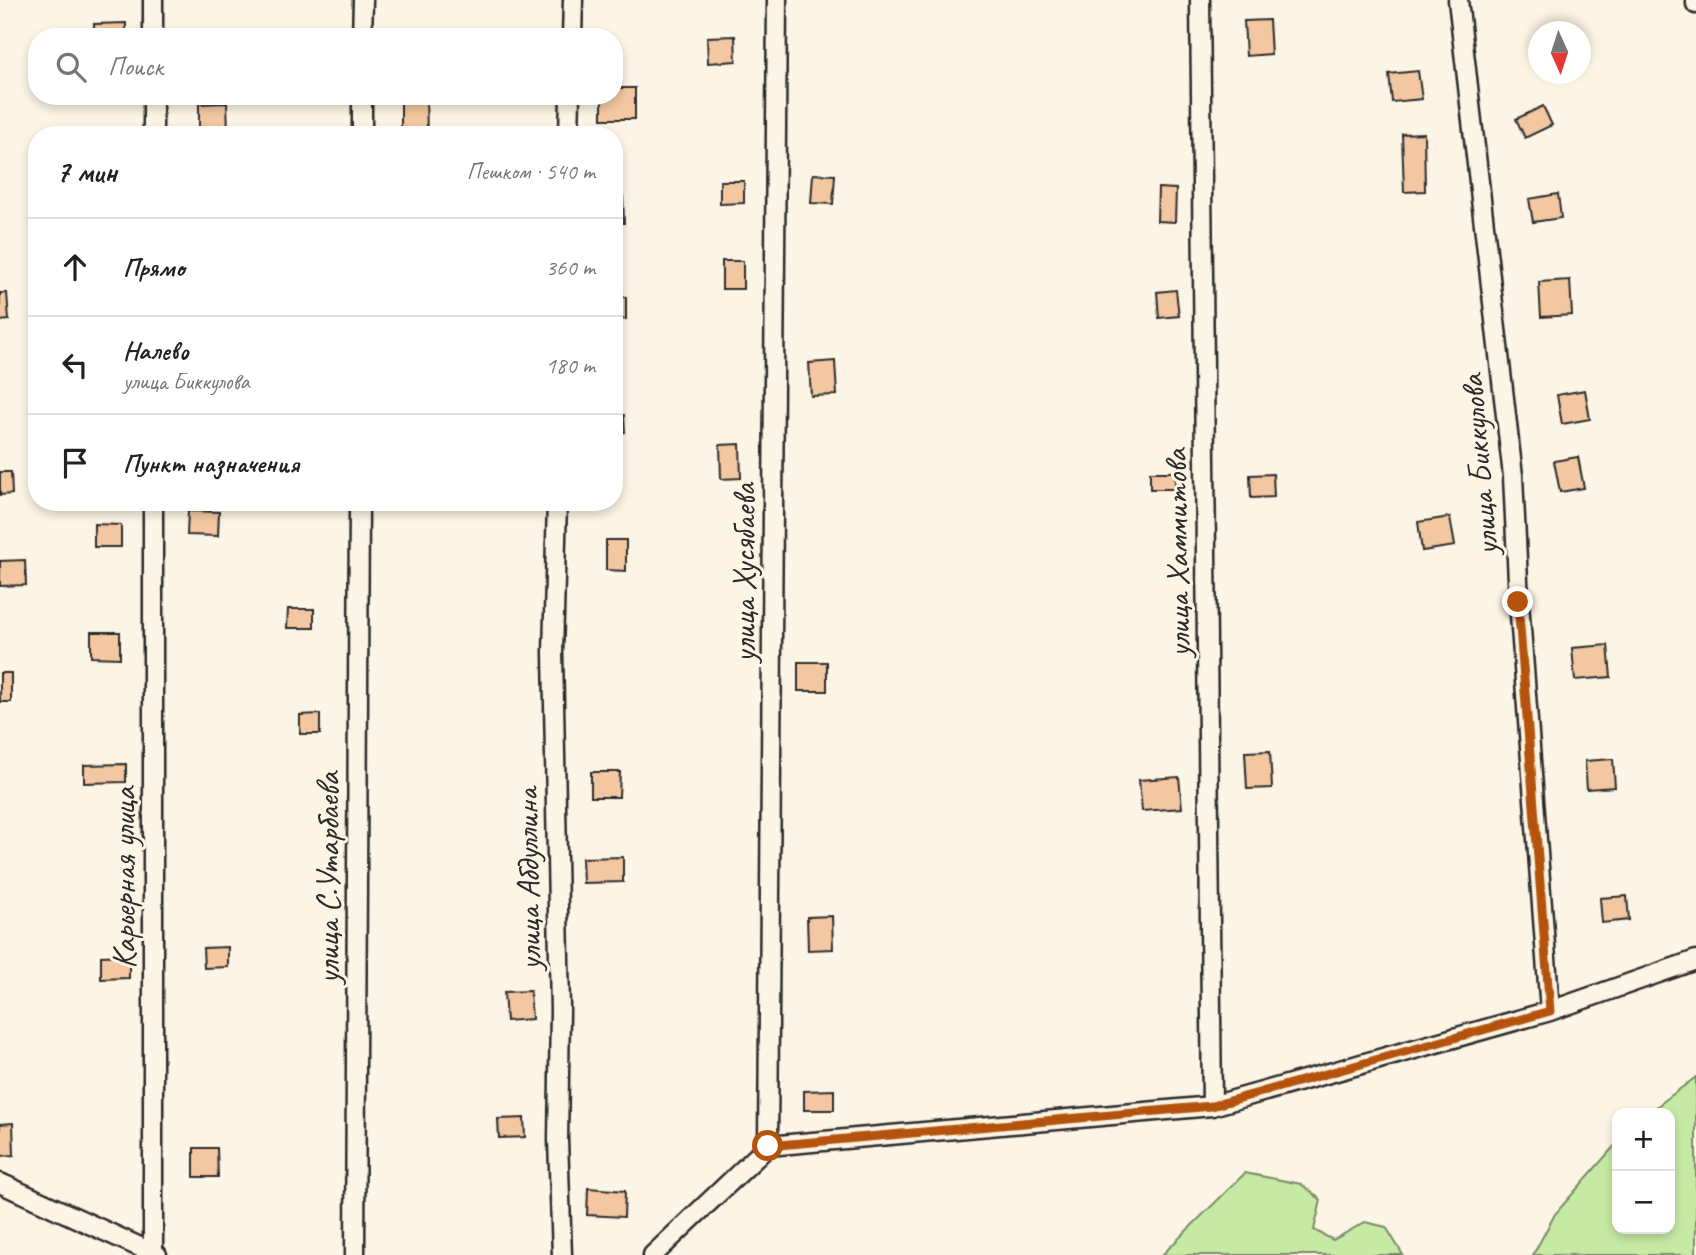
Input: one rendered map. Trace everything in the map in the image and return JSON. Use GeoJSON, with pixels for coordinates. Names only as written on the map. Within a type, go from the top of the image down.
{"type":"FeatureCollection","features":[{"type":"Feature","properties":{"kind":"street"},"geometry":{"type":"LineString","coordinates":[[153,0],[153,28]]}},
{"type":"Feature","properties":{"kind":"street"},"geometry":{"type":"LineString","coordinates":[[362,28],[363,0]]}},
{"type":"Feature","properties":{"kind":"street"},"geometry":{"type":"LineString","coordinates":[[572,28],[573,0]]}},
{"type":"Feature","properties":{"kind":"street","name":"улица Хусябаева"},"geometry":{"type":"LineString","coordinates":[[768,1146],[777,0]]}},
{"type":"Feature","properties":{"kind":"street","name":"улица Хаммитова"},"geometry":{"type":"LineString","coordinates":[[1200,0],[1212,1106]]}},
{"type":"Feature","properties":{"kind":"street","name":"улица Биккулова"},"geometry":{"type":"LineString","coordinates":[[1458,0],[1513,476],[1518,602],[1550,1011]]}},
{"type":"Feature","properties":{"kind":"street"},"geometry":{"type":"LineString","coordinates":[[153,105],[153,126]]}},
{"type":"Feature","properties":{"kind":"street"},"geometry":{"type":"LineString","coordinates":[[362,105],[362,126]]}},
{"type":"Feature","properties":{"kind":"street"},"geometry":{"type":"LineString","coordinates":[[569,126],[570,105]]}},
{"type":"Feature","properties":{"kind":"street","name":"Карьерная улица"},"geometry":{"type":"LineString","coordinates":[[153,511],[155,1254]]}},
{"type":"Feature","properties":{"kind":"street","name":"улица С.Утарбаева"},"geometry":{"type":"LineString","coordinates":[[355,1255],[359,511]]}},
{"type":"Feature","properties":{"kind":"street","name":"улица Абдуллина"},"geometry":{"type":"LineString","coordinates":[[557,511],[552,653],[562,1255]]}},
{"type":"Feature","properties":{"kind":"street"},"geometry":{"type":"LineString","coordinates":[[653,1255],[768,1146],[1212,1106],[1550,1011],[1696,960]]}},
{"type":"Feature","properties":{"kind":"street"},"geometry":{"type":"LineString","coordinates":[[0,1183],[155,1254]]}},
{"type":"Feature","properties":{"kind":"green space"},"geometry":{"type":"Polygon","coordinates":[[[1696,1077],[1696,1255],[1533,1255],[1555,1214],[1612,1149],[1612,1234],[1675,1234],[1675,1108],[1655,1108],[1696,1077]]]}},
{"type":"Feature","properties":{"kind":"green space"},"geometry":{"type":"Polygon","coordinates":[[[1245,1173],[1301,1184],[1321,1200],[1314,1230],[1333,1240],[1365,1222],[1386,1227],[1403,1255],[1162,1255],[1245,1173]]]}},
{"type":"Feature","properties":{"kind":"building"},"geometry":{"type":"Polygon","coordinates":[[[1269,20],[1271,54],[1246,56],[1244,21],[1269,20]]]}},
{"type":"Feature","properties":{"kind":"building"},"geometry":{"type":"Polygon","coordinates":[[[126,23],[126,28],[94,28],[94,24],[126,23]]]}},
{"type":"Feature","properties":{"kind":"building"},"geometry":{"type":"Polygon","coordinates":[[[735,36],[736,61],[708,63],[707,37],[735,36]]]}},
{"type":"Feature","properties":{"kind":"building"},"geometry":{"type":"Polygon","coordinates":[[[1418,71],[1422,99],[1392,102],[1389,74],[1418,71]]]}},
{"type":"Feature","properties":{"kind":"building"},"geometry":{"type":"Polygon","coordinates":[[[623,88],[635,88],[635,119],[602,119],[602,105],[623,105],[623,88]]]}},
{"type":"Feature","properties":{"kind":"building"},"geometry":{"type":"Polygon","coordinates":[[[199,105],[227,105],[228,126],[199,126],[199,105]]]}},
{"type":"Feature","properties":{"kind":"building"},"geometry":{"type":"Polygon","coordinates":[[[401,105],[426,105],[427,126],[401,126],[401,105]]]}},
{"type":"Feature","properties":{"kind":"building"},"geometry":{"type":"Polygon","coordinates":[[[1543,106],[1552,125],[1525,138],[1516,119],[1543,106]]]}},
{"type":"Feature","properties":{"kind":"building"},"geometry":{"type":"Polygon","coordinates":[[[1424,133],[1425,191],[1404,192],[1402,134],[1424,133]]]}},
{"type":"Feature","properties":{"kind":"building"},"geometry":{"type":"Polygon","coordinates":[[[813,174],[835,175],[833,204],[811,203],[813,174]]]}},
{"type":"Feature","properties":{"kind":"building"},"geometry":{"type":"Polygon","coordinates":[[[720,181],[744,181],[744,203],[720,204],[720,181]]]}},
{"type":"Feature","properties":{"kind":"building"},"geometry":{"type":"Polygon","coordinates":[[[1158,188],[1176,189],[1175,222],[1157,221],[1158,188]]]}},
{"type":"Feature","properties":{"kind":"building"},"geometry":{"type":"Polygon","coordinates":[[[1558,194],[1561,218],[1533,222],[1529,199],[1558,194]]]}},
{"type":"Feature","properties":{"kind":"building"},"geometry":{"type":"Polygon","coordinates":[[[722,261],[743,261],[743,289],[722,289],[722,261]]]}},
{"type":"Feature","properties":{"kind":"building"},"geometry":{"type":"Polygon","coordinates":[[[1570,280],[1572,315],[1541,317],[1539,282],[1570,280]]]}},
{"type":"Feature","properties":{"kind":"building"},"geometry":{"type":"Polygon","coordinates":[[[1176,290],[1179,316],[1159,318],[1157,292],[1176,290]]]}},
{"type":"Feature","properties":{"kind":"building"},"geometry":{"type":"Polygon","coordinates":[[[0,293],[7,293],[9,320],[0,321],[0,293]]]}},
{"type":"Feature","properties":{"kind":"building"},"geometry":{"type":"Polygon","coordinates":[[[623,297],[626,297],[626,319],[623,319],[623,297]]]}},
{"type":"Feature","properties":{"kind":"building"},"geometry":{"type":"Polygon","coordinates":[[[835,361],[837,395],[811,396],[809,363],[835,361]]]}},
{"type":"Feature","properties":{"kind":"building"},"geometry":{"type":"Polygon","coordinates":[[[1585,390],[1590,419],[1562,424],[1557,395],[1585,390]]]}},
{"type":"Feature","properties":{"kind":"building"},"geometry":{"type":"Polygon","coordinates":[[[740,444],[741,478],[721,479],[720,445],[740,444]]]}},
{"type":"Feature","properties":{"kind":"building"},"geometry":{"type":"Polygon","coordinates":[[[1578,457],[1584,488],[1560,492],[1554,461],[1578,457]]]}},
{"type":"Feature","properties":{"kind":"building"},"geometry":{"type":"Polygon","coordinates":[[[0,472],[11,472],[12,494],[0,495],[0,472]]]}},
{"type":"Feature","properties":{"kind":"building"},"geometry":{"type":"Polygon","coordinates":[[[1150,472],[1175,472],[1175,489],[1150,489],[1150,472]]]}},
{"type":"Feature","properties":{"kind":"building"},"geometry":{"type":"Polygon","coordinates":[[[1273,474],[1274,497],[1251,498],[1250,475],[1273,474]]]}},
{"type":"Feature","properties":{"kind":"building"},"geometry":{"type":"Polygon","coordinates":[[[188,511],[219,512],[218,536],[187,535],[188,511]]]}},
{"type":"Feature","properties":{"kind":"building"},"geometry":{"type":"Polygon","coordinates":[[[1450,517],[1455,546],[1422,551],[1418,522],[1450,517]]]}},
{"type":"Feature","properties":{"kind":"building"},"geometry":{"type":"Polygon","coordinates":[[[94,524],[121,525],[121,547],[94,547],[94,524]]]}},
{"type":"Feature","properties":{"kind":"building"},"geometry":{"type":"Polygon","coordinates":[[[606,540],[626,540],[626,571],[606,570],[606,540]]]}},
{"type":"Feature","properties":{"kind":"building"},"geometry":{"type":"Polygon","coordinates":[[[25,560],[26,585],[0,586],[0,561],[25,560]]]}},
{"type":"Feature","properties":{"kind":"building"},"geometry":{"type":"Polygon","coordinates":[[[288,609],[314,609],[314,628],[287,628],[288,609]]]}},
{"type":"Feature","properties":{"kind":"building"},"geometry":{"type":"Polygon","coordinates":[[[91,632],[120,632],[120,658],[91,657],[91,632]]]}},
{"type":"Feature","properties":{"kind":"building"},"geometry":{"type":"Polygon","coordinates":[[[1608,645],[1611,677],[1575,680],[1572,648],[1608,645]]]}},
{"type":"Feature","properties":{"kind":"building"},"geometry":{"type":"Polygon","coordinates":[[[798,662],[827,662],[827,691],[798,691],[798,662]]]}},
{"type":"Feature","properties":{"kind":"building"},"geometry":{"type":"Polygon","coordinates":[[[0,673],[11,673],[11,702],[0,702],[0,673]]]}},
{"type":"Feature","properties":{"kind":"building"},"geometry":{"type":"Polygon","coordinates":[[[320,714],[320,734],[300,734],[300,715],[320,714]]]}},
{"type":"Feature","properties":{"kind":"building"},"geometry":{"type":"Polygon","coordinates":[[[1270,751],[1272,788],[1247,789],[1245,752],[1270,751]]]}},
{"type":"Feature","properties":{"kind":"building"},"geometry":{"type":"Polygon","coordinates":[[[1613,759],[1615,787],[1587,789],[1585,761],[1613,759]]]}},
{"type":"Feature","properties":{"kind":"building"},"geometry":{"type":"Polygon","coordinates":[[[126,764],[126,782],[84,783],[84,765],[126,764]]]}},
{"type":"Feature","properties":{"kind":"building"},"geometry":{"type":"Polygon","coordinates":[[[591,772],[620,772],[619,797],[591,797],[591,772]]]}},
{"type":"Feature","properties":{"kind":"building"},"geometry":{"type":"Polygon","coordinates":[[[1179,777],[1182,808],[1142,811],[1139,780],[1179,777]]]}},
{"type":"Feature","properties":{"kind":"building"},"geometry":{"type":"Polygon","coordinates":[[[623,857],[623,882],[583,883],[582,858],[623,857]]]}},
{"type":"Feature","properties":{"kind":"building"},"geometry":{"type":"Polygon","coordinates":[[[1627,896],[1629,920],[1602,923],[1600,898],[1627,896]]]}},
{"type":"Feature","properties":{"kind":"building"},"geometry":{"type":"Polygon","coordinates":[[[832,916],[833,949],[808,950],[807,917],[832,916]]]}},
{"type":"Feature","properties":{"kind":"building"},"geometry":{"type":"Polygon","coordinates":[[[228,947],[228,967],[204,968],[203,948],[228,947]]]}},
{"type":"Feature","properties":{"kind":"building"},"geometry":{"type":"Polygon","coordinates":[[[129,955],[129,978],[101,979],[101,956],[129,955]]]}},
{"type":"Feature","properties":{"kind":"building"},"geometry":{"type":"Polygon","coordinates":[[[530,991],[532,1019],[506,1021],[504,992],[530,991]]]}},
{"type":"Feature","properties":{"kind":"building"},"geometry":{"type":"Polygon","coordinates":[[[834,1090],[834,1110],[804,1110],[804,1091],[834,1090]]]}},
{"type":"Feature","properties":{"kind":"building"},"geometry":{"type":"Polygon","coordinates":[[[524,1118],[525,1137],[499,1138],[498,1119],[524,1118]]]}},
{"type":"Feature","properties":{"kind":"building"},"geometry":{"type":"Polygon","coordinates":[[[13,1123],[14,1155],[0,1156],[0,1124],[13,1123]]]}},
{"type":"Feature","properties":{"kind":"building"},"geometry":{"type":"Polygon","coordinates":[[[194,1148],[217,1148],[218,1177],[194,1177],[194,1148]]]}},
{"type":"Feature","properties":{"kind":"building"},"geometry":{"type":"Polygon","coordinates":[[[588,1188],[625,1191],[624,1217],[587,1215],[588,1188]]]}},
{"type":"Feature","properties":{"kind":"route"},"geometry":{"type":"LineString","coordinates":[[768,1146],[1212,1106],[1550,1011],[1518,602]]}}]}
